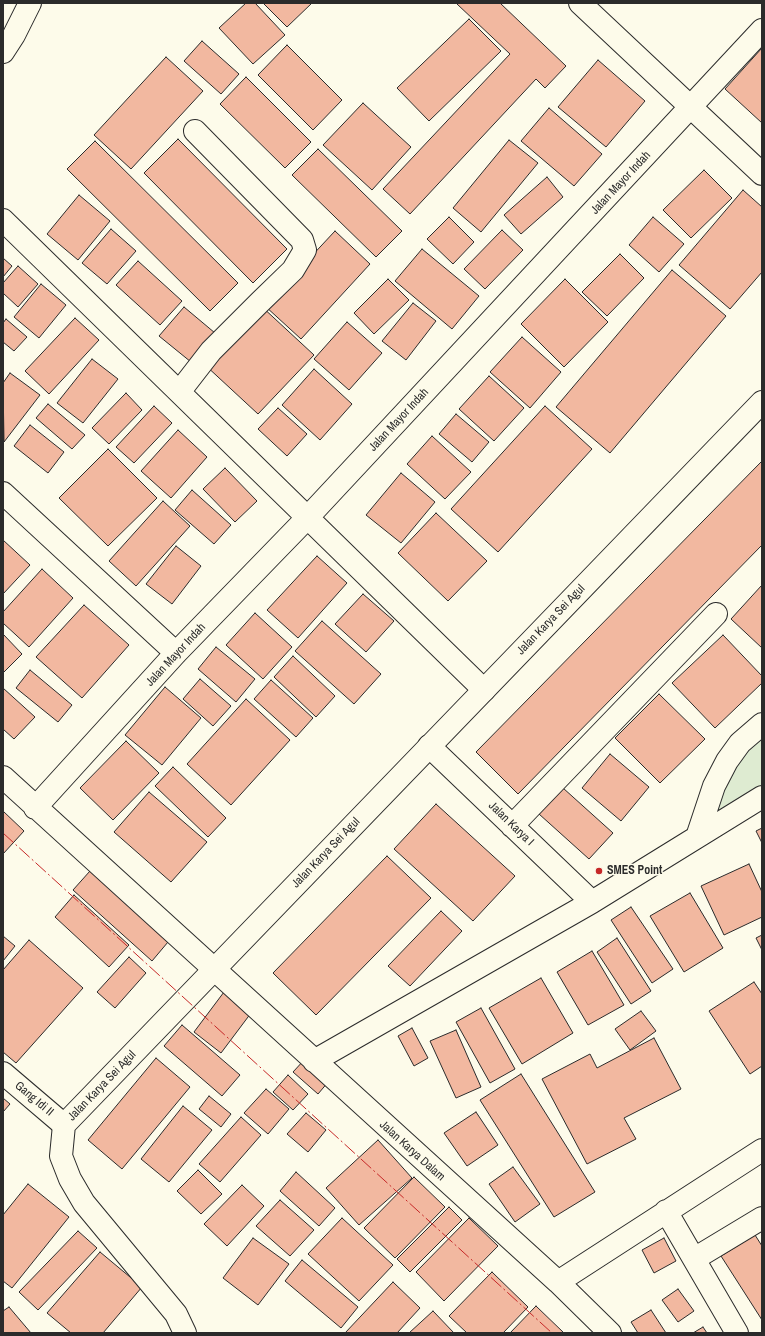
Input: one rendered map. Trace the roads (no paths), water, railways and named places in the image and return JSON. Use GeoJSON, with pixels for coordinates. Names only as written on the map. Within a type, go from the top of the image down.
{"type":"FeatureCollection","features":[{"type":"Feature","properties":{"kind":"street"},"geometry":{"type":"LineString","coordinates":[[3,52],[14,36],[30,3]]}},
{"type":"Feature","properties":{"kind":"street"},"geometry":{"type":"LineString","coordinates":[[580,3],[762,174]]}},
{"type":"Feature","properties":{"kind":"street","name":"Jalan Mayor Indah"},"geometry":{"type":"LineString","coordinates":[[35,808],[176,653],[308,517],[692,107],[762,30]]}},
{"type":"Feature","properties":{"kind":"street"},"geometry":{"type":"LineString","coordinates":[[180,392],[211,351],[293,270],[305,250],[302,240],[195,131]]}},
{"type":"Feature","properties":{"kind":"street"},"geometry":{"type":"LineString","coordinates":[[3,220],[484,690]]}},
{"type":"Feature","properties":{"kind":"street","name":"Jalan Karya Sei Agul"},"geometry":{"type":"LineString","coordinates":[[185,1333],[176,1314],[84,1203],[70,1179],[61,1156],[64,1125],[762,402]]}},
{"type":"Feature","properties":{"kind":"street"},"geometry":{"type":"LineString","coordinates":[[3,493],[176,653]]}},
{"type":"Feature","properties":{"kind":"street"},"geometry":{"type":"LineString","coordinates":[[512,826],[716,614]]}},
{"type":"Feature","properties":{"kind":"street"},"geometry":{"type":"LineString","coordinates":[[698,837],[714,786],[727,761],[740,743],[762,724]]}},
{"type":"Feature","properties":{"kind":"street","name":"Jalan Karya I"},"geometry":{"type":"LineString","coordinates":[[429,746],[592,902]]}},
{"type":"Feature","properties":{"kind":"street","name":"Jalan Karya Dalam"},"geometry":{"type":"LineString","coordinates":[[3,777],[35,808],[558,1282],[610,1333]]}},
{"type":"Feature","properties":{"kind":"street"},"geometry":{"type":"LineString","coordinates":[[314,1061],[592,902],[762,797]]}},
{"type":"Feature","properties":{"kind":"street","name":"Gang Idi II"},"geometry":{"type":"LineString","coordinates":[[3,1073],[64,1125]]}},
{"type":"Feature","properties":{"kind":"street"},"geometry":{"type":"LineString","coordinates":[[558,1282],[762,1150]]}},
{"type":"Feature","properties":{"kind":"street"},"geometry":{"type":"LineString","coordinates":[[666,1211],[737,1333]]}},
{"type":"Feature","properties":{"kind":"street"},"geometry":{"type":"LineString","coordinates":[[694,1259],[762,1218]]}},
{"type":"Feature","properties":{"kind":"place","name":"SMES Point"},"geometry":{"type":"Point","coordinates":[599,871]}}]}
